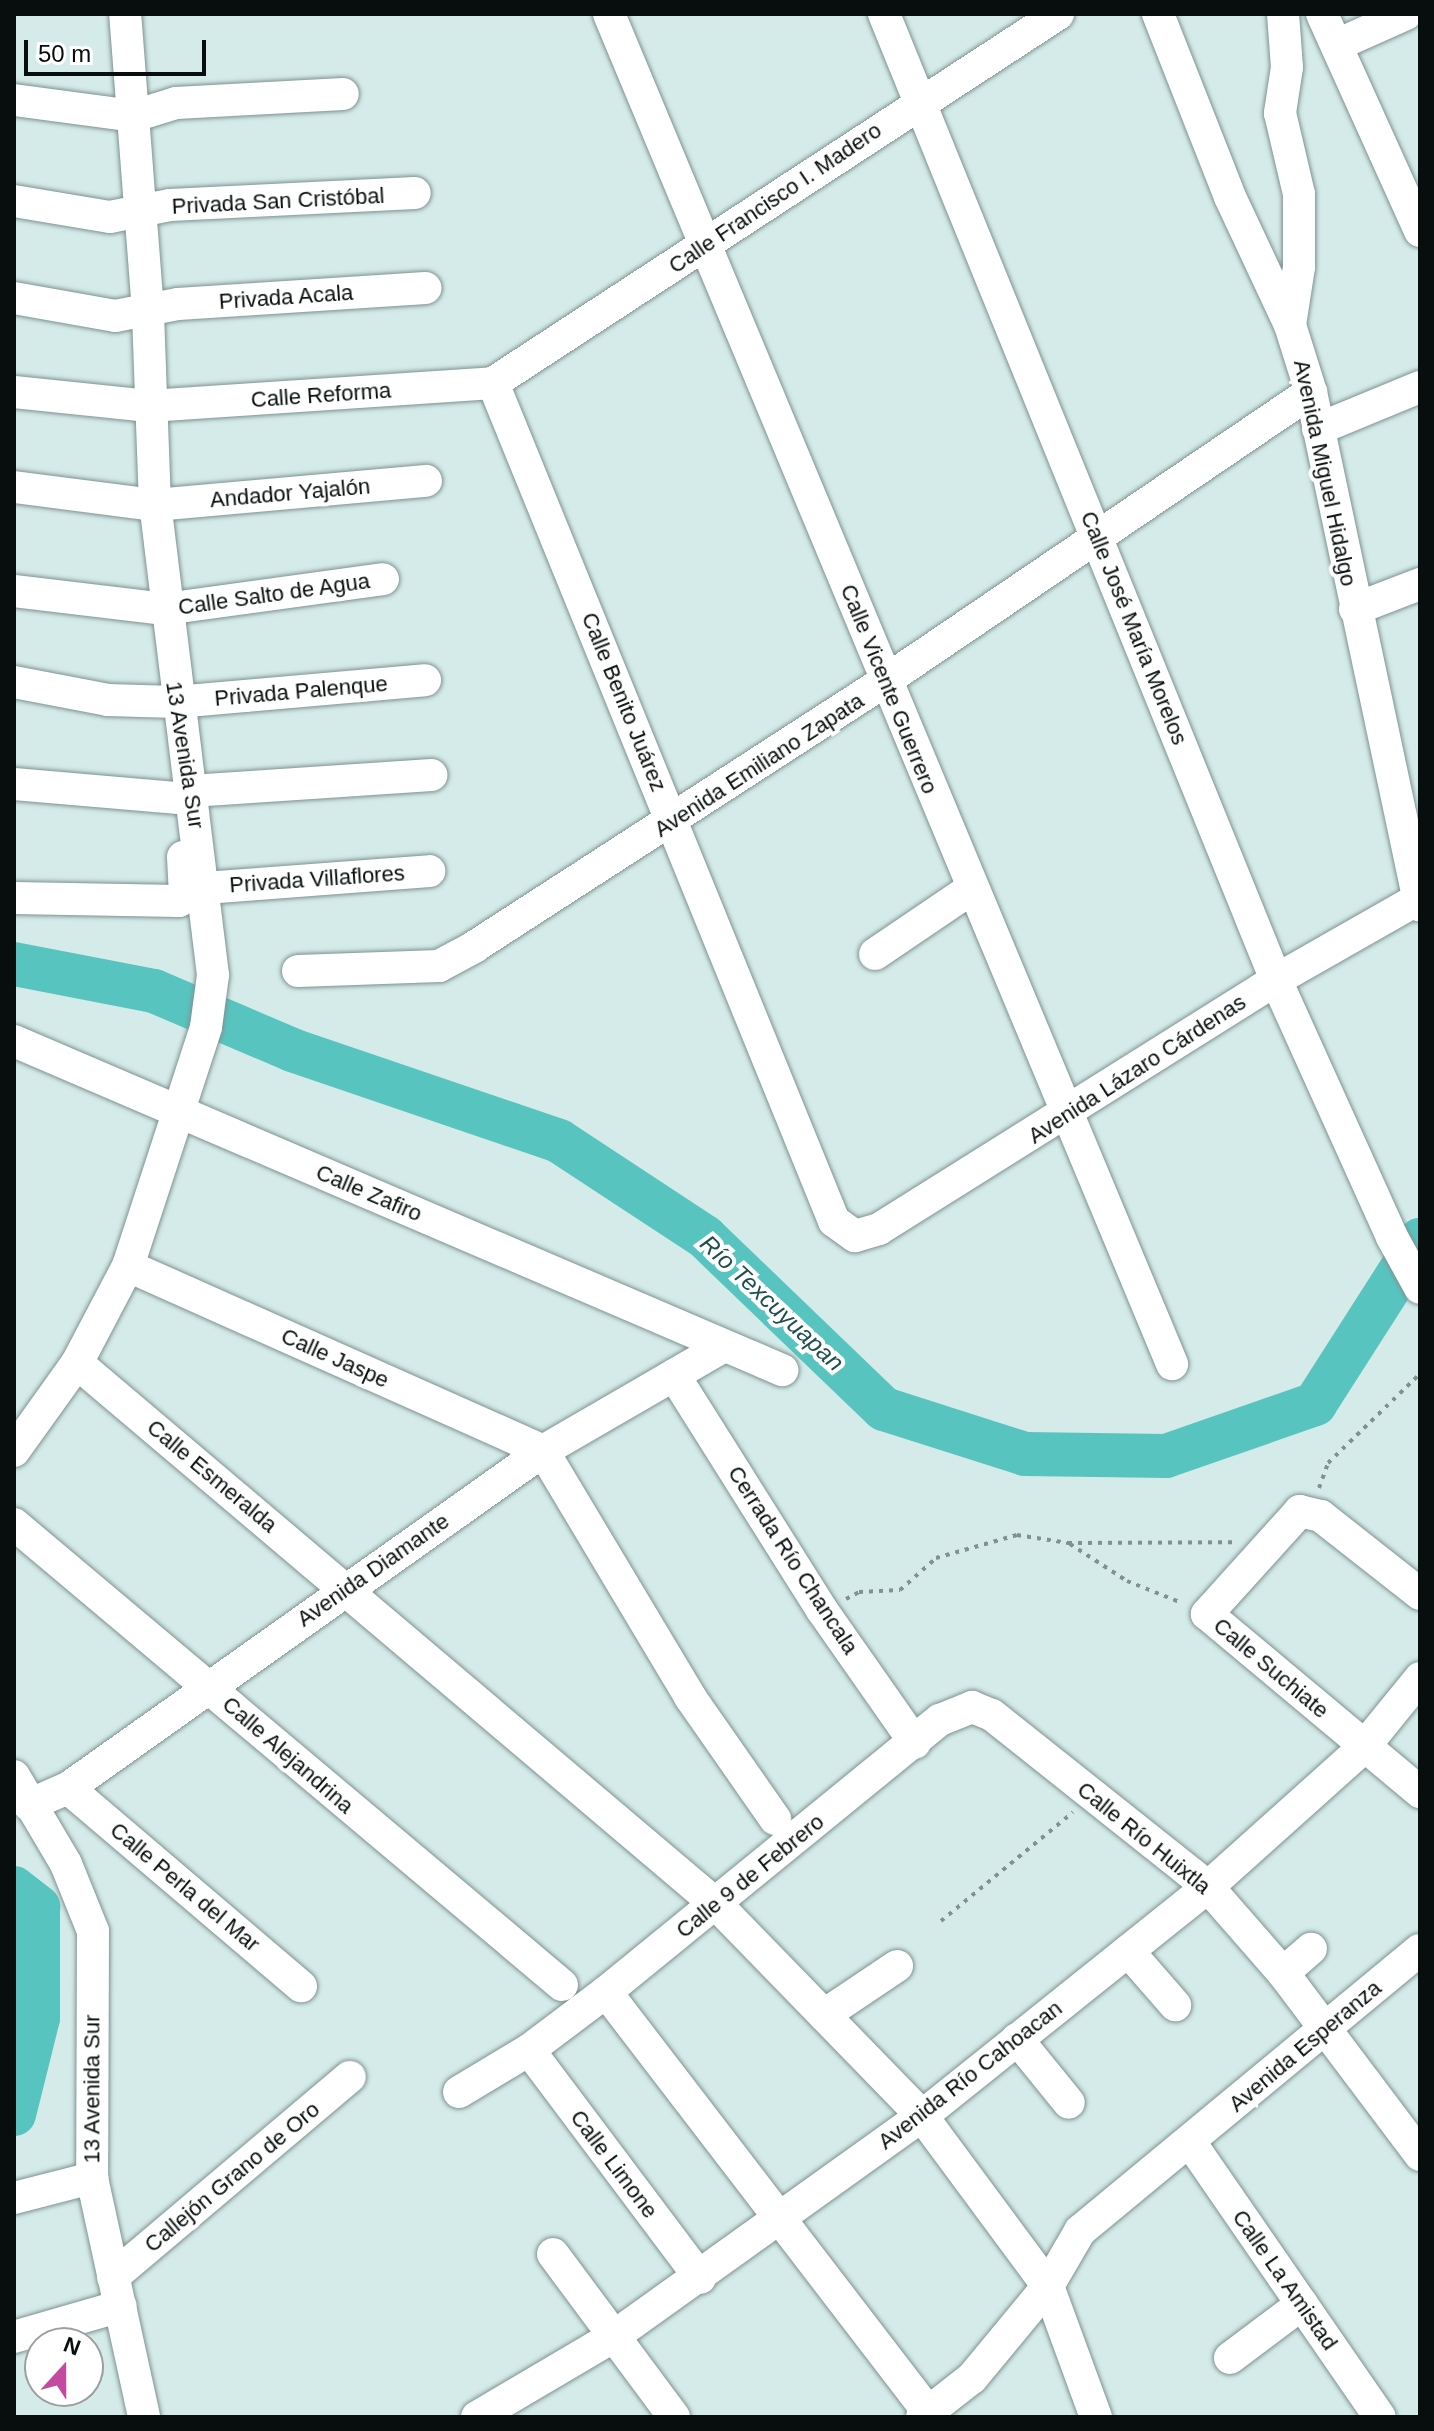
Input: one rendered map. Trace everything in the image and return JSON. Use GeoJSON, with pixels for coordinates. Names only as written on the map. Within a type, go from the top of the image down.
{"type":"FeatureCollection","features":[{"type":"Feature","properties":{"kind":"street","name":"13 Avenida Sur"},"geometry":{"type":"LineString","coordinates":[[14,1451],[77,1363],[128,1266],[206,1027],[213,975],[195,894],[155,505],[149,406],[148,311],[125,14]]}},
{"type":"Feature","properties":{"kind":"street","name":"Calle Vicente Guerrero"},"geometry":{"type":"LineString","coordinates":[[609,14],[1065,1116],[1172,1364]]}},
{"type":"Feature","properties":{"kind":"street","name":"Calle José María Morelos"},"geometry":{"type":"LineString","coordinates":[[884,14],[1276,980],[1392,1237],[1420,1288]]}},
{"type":"Feature","properties":{"kind":"street","name":"Calle Francisco I. Madero"},"geometry":{"type":"LineString","coordinates":[[493,383],[919,101],[1058,14]]}},
{"type":"Feature","properties":{"kind":"street","name":"Avenida Miguel Hidalgo"},"geometry":{"type":"LineString","coordinates":[[1158,14],[1230,197],[1290,325],[1311,392],[1419,902]]}},
{"type":"Feature","properties":{"kind":"street"},"geometry":{"type":"LineString","coordinates":[[1322,14],[1339,44],[1420,231]]}},
{"type":"Feature","properties":{"kind":"street"},"geometry":{"type":"LineString","coordinates":[[1339,44],[1406,14]]}},
{"type":"Feature","properties":{"kind":"street"},"geometry":{"type":"LineString","coordinates":[[1289,18],[1287,67],[1280,113],[1299,209],[1299,267],[1290,325]]}},
{"type":"Feature","properties":{"kind":"street"},"geometry":{"type":"LineString","coordinates":[[14,100],[134,116],[176,103],[343,94]]}},
{"type":"Feature","properties":{"kind":"street","name":"Privada San Cristóbal"},"geometry":{"type":"LineString","coordinates":[[14,201],[110,217],[142,214],[170,205],[415,193]]}},
{"type":"Feature","properties":{"kind":"street","name":"Privada Acala"},"geometry":{"type":"LineString","coordinates":[[14,298],[115,316],[178,304],[425,288]]}},
{"type":"Feature","properties":{"kind":"street","name":"Calle Reforma"},"geometry":{"type":"LineString","coordinates":[[14,392],[149,406],[493,383]]}},
{"type":"Feature","properties":{"kind":"street","name":"Calle Benito Juárez"},"geometry":{"type":"LineString","coordinates":[[493,383],[834,1221],[855,1236]]}},
{"type":"Feature","properties":{"kind":"street"},"geometry":{"type":"LineString","coordinates":[[1318,429],[1420,387]]}},
{"type":"Feature","properties":{"kind":"street","name":"Avenida Emiliano Zapata"},"geometry":{"type":"LineString","coordinates":[[298,971],[439,966],[673,821],[1098,539],[1311,392]]}},
{"type":"Feature","properties":{"kind":"street","name":"Andador Yajalón"},"geometry":{"type":"LineString","coordinates":[[14,487],[155,505],[426,481]]}},
{"type":"Feature","properties":{"kind":"street","name":"Calle Salto de Agua"},"geometry":{"type":"LineString","coordinates":[[14,591],[165,609],[383,579]]}},
{"type":"Feature","properties":{"kind":"street"},"geometry":{"type":"LineString","coordinates":[[1355,609],[1420,584]]}},
{"type":"Feature","properties":{"kind":"street","name":"Privada Palenque"},"geometry":{"type":"LineString","coordinates":[[14,682],[108,700],[176,702],[425,680]]}},
{"type":"Feature","properties":{"kind":"street"},"geometry":{"type":"LineString","coordinates":[[14,784],[185,795],[431,775]]}},
{"type":"Feature","properties":{"kind":"street","name":"Privada Villaflores"},"geometry":{"type":"LineString","coordinates":[[14,898],[195,894],[429,871]]}},
{"type":"Feature","properties":{"kind":"street"},"geometry":{"type":"LineString","coordinates":[[875,954],[971,889]]}},
{"type":"Feature","properties":{"kind":"street","name":"Avenida Lázaro Cárdenas"},"geometry":{"type":"LineString","coordinates":[[855,1236],[879,1229],[1065,1116],[1276,980],[1419,902]]}},
{"type":"Feature","properties":{"kind":"street","name":"Calle Zafiro"},"geometry":{"type":"LineString","coordinates":[[14,1041],[782,1370]]}},
{"type":"Feature","properties":{"kind":"street","name":"Calle Jaspe"},"geometry":{"type":"LineString","coordinates":[[128,1266],[543,1451]]}},
{"type":"Feature","properties":{"kind":"street","name":"Avenida Diamante"},"geometry":{"type":"LineString","coordinates":[[29,1805],[68,1788],[543,1451],[724,1346]]}},
{"type":"Feature","properties":{"kind":"street","name":"Calle Esmeralda"},"geometry":{"type":"LineString","coordinates":[[77,1363],[347,1588],[717,1905],[922,2116],[1048,2286],[1096,2417]]}},
{"type":"Feature","properties":{"kind":"street","name":"Cerrada Río Chancala"},"geometry":{"type":"LineString","coordinates":[[674,1375],[822,1610],[915,1743]]}},
{"type":"Feature","properties":{"kind":"street"},"geometry":{"type":"LineString","coordinates":[[543,1451],[690,1697],[775,1819]]}},
{"type":"Feature","properties":{"kind":"street"},"geometry":{"type":"LineString","coordinates":[[1207,1614],[1268,1541],[1300,1511],[1321,1516],[1420,1594]]}},
{"type":"Feature","properties":{"kind":"street","name":"Calle Alejandrina"},"geometry":{"type":"LineString","coordinates":[[14,1524],[562,1985]]}},
{"type":"Feature","properties":{"kind":"street","name":"Calle Suchiate"},"geometry":{"type":"LineString","coordinates":[[1207,1614],[1420,1792]]}},
{"type":"Feature","properties":{"kind":"street","name":"Avenida Río Cahoacan"},"geometry":{"type":"LineString","coordinates":[[477,2417],[613,2337],[700,2278],[922,2116],[1208,1887],[1364,1747],[1420,1678]]}},
{"type":"Feature","properties":{"kind":"street","name":"Calle 9 de Febrero"},"geometry":{"type":"LineString","coordinates":[[459,2092],[529,2050],[606,1992],[717,1905],[940,1720],[972,1707]]}},
{"type":"Feature","properties":{"kind":"street","name":"Calle Río Huixtla"},"geometry":{"type":"LineString","coordinates":[[972,1707],[992,1715],[1208,1887],[1283,1973],[1420,2155]]}},
{"type":"Feature","properties":{"kind":"street","name":"13 Avenida Sur"},"geometry":{"type":"LineString","coordinates":[[14,1776],[66,1864],[93,1931],[92,2178],[144,2417]]}},
{"type":"Feature","properties":{"kind":"street","name":"Calle Perla del Mar"},"geometry":{"type":"LineString","coordinates":[[68,1788],[301,1986]]}},
{"type":"Feature","properties":{"kind":"street"},"geometry":{"type":"LineString","coordinates":[[1283,1973],[1311,1949]]}},
{"type":"Feature","properties":{"kind":"street","name":"Avenida Esperanza"},"geometry":{"type":"LineString","coordinates":[[928,2415],[972,2378],[1048,2286],[1080,2231],[1420,1950]]}},
{"type":"Feature","properties":{"kind":"street"},"geometry":{"type":"LineString","coordinates":[[1128,1951],[1175,2005]]}},
{"type":"Feature","properties":{"kind":"street"},"geometry":{"type":"LineString","coordinates":[[824,2015],[897,1966]]}},
{"type":"Feature","properties":{"kind":"street"},"geometry":{"type":"LineString","coordinates":[[606,1992],[928,2415]]}},
{"type":"Feature","properties":{"kind":"street"},"geometry":{"type":"LineString","coordinates":[[1017,2039],[1069,2103]]}},
{"type":"Feature","properties":{"kind":"street","name":"Calle Limone"},"geometry":{"type":"LineString","coordinates":[[529,2050],[700,2278]]}},
{"type":"Feature","properties":{"kind":"street","name":"Callejón Grano de Oro"},"geometry":{"type":"LineString","coordinates":[[117,2292],[350,2077]]}},
{"type":"Feature","properties":{"kind":"street","name":"Calle La Amistad"},"geometry":{"type":"LineString","coordinates":[[1190,2142],[1380,2417]]}},
{"type":"Feature","properties":{"kind":"street"},"geometry":{"type":"LineString","coordinates":[[14,2198],[92,2178]]}},
{"type":"Feature","properties":{"kind":"street"},"geometry":{"type":"LineString","coordinates":[[553,2254],[674,2417]]}},
{"type":"Feature","properties":{"kind":"street"},"geometry":{"type":"LineString","coordinates":[[14,2337],[117,2292]]}},
{"type":"Feature","properties":{"kind":"street"},"geometry":{"type":"LineString","coordinates":[[1230,2358],[1302,2304]]}},
{"type":"Feature","properties":{"kind":"path"},"geometry":{"type":"LineString","coordinates":[[1300,1511],[1315,1497],[1328,1463],[1420,1374]]}},
{"type":"Feature","properties":{"kind":"path"},"geometry":{"type":"LineString","coordinates":[[822,1610],[859,1592],[900,1590],[936,1558],[1017,1535],[1068,1543],[1268,1541]]}},
{"type":"Feature","properties":{"kind":"path","name":"Calle Suchiate"},"geometry":{"type":"LineString","coordinates":[[1068,1543],[1127,1581],[1207,1614]]}},
{"type":"Feature","properties":{"kind":"path"},"geometry":{"type":"LineString","coordinates":[[941,1921],[1093,1795]]}},
{"type":"Feature","properties":{"kind":"waterway","name":"Río Texcuyuapan"},"geometry":{"type":"LineString","coordinates":[[14,964],[154,991],[292,1050],[559,1141],[705,1237],[884,1409],[1025,1454],[1166,1456],[1315,1404],[1420,1240]]}},
{"type":"Feature","properties":{"kind":"waterway","name":"Río Texcuyuapan"},"geometry":{"type":"LineString","coordinates":[[14,1888],[38,1907],[38,2018],[14,2114]]}}]}
